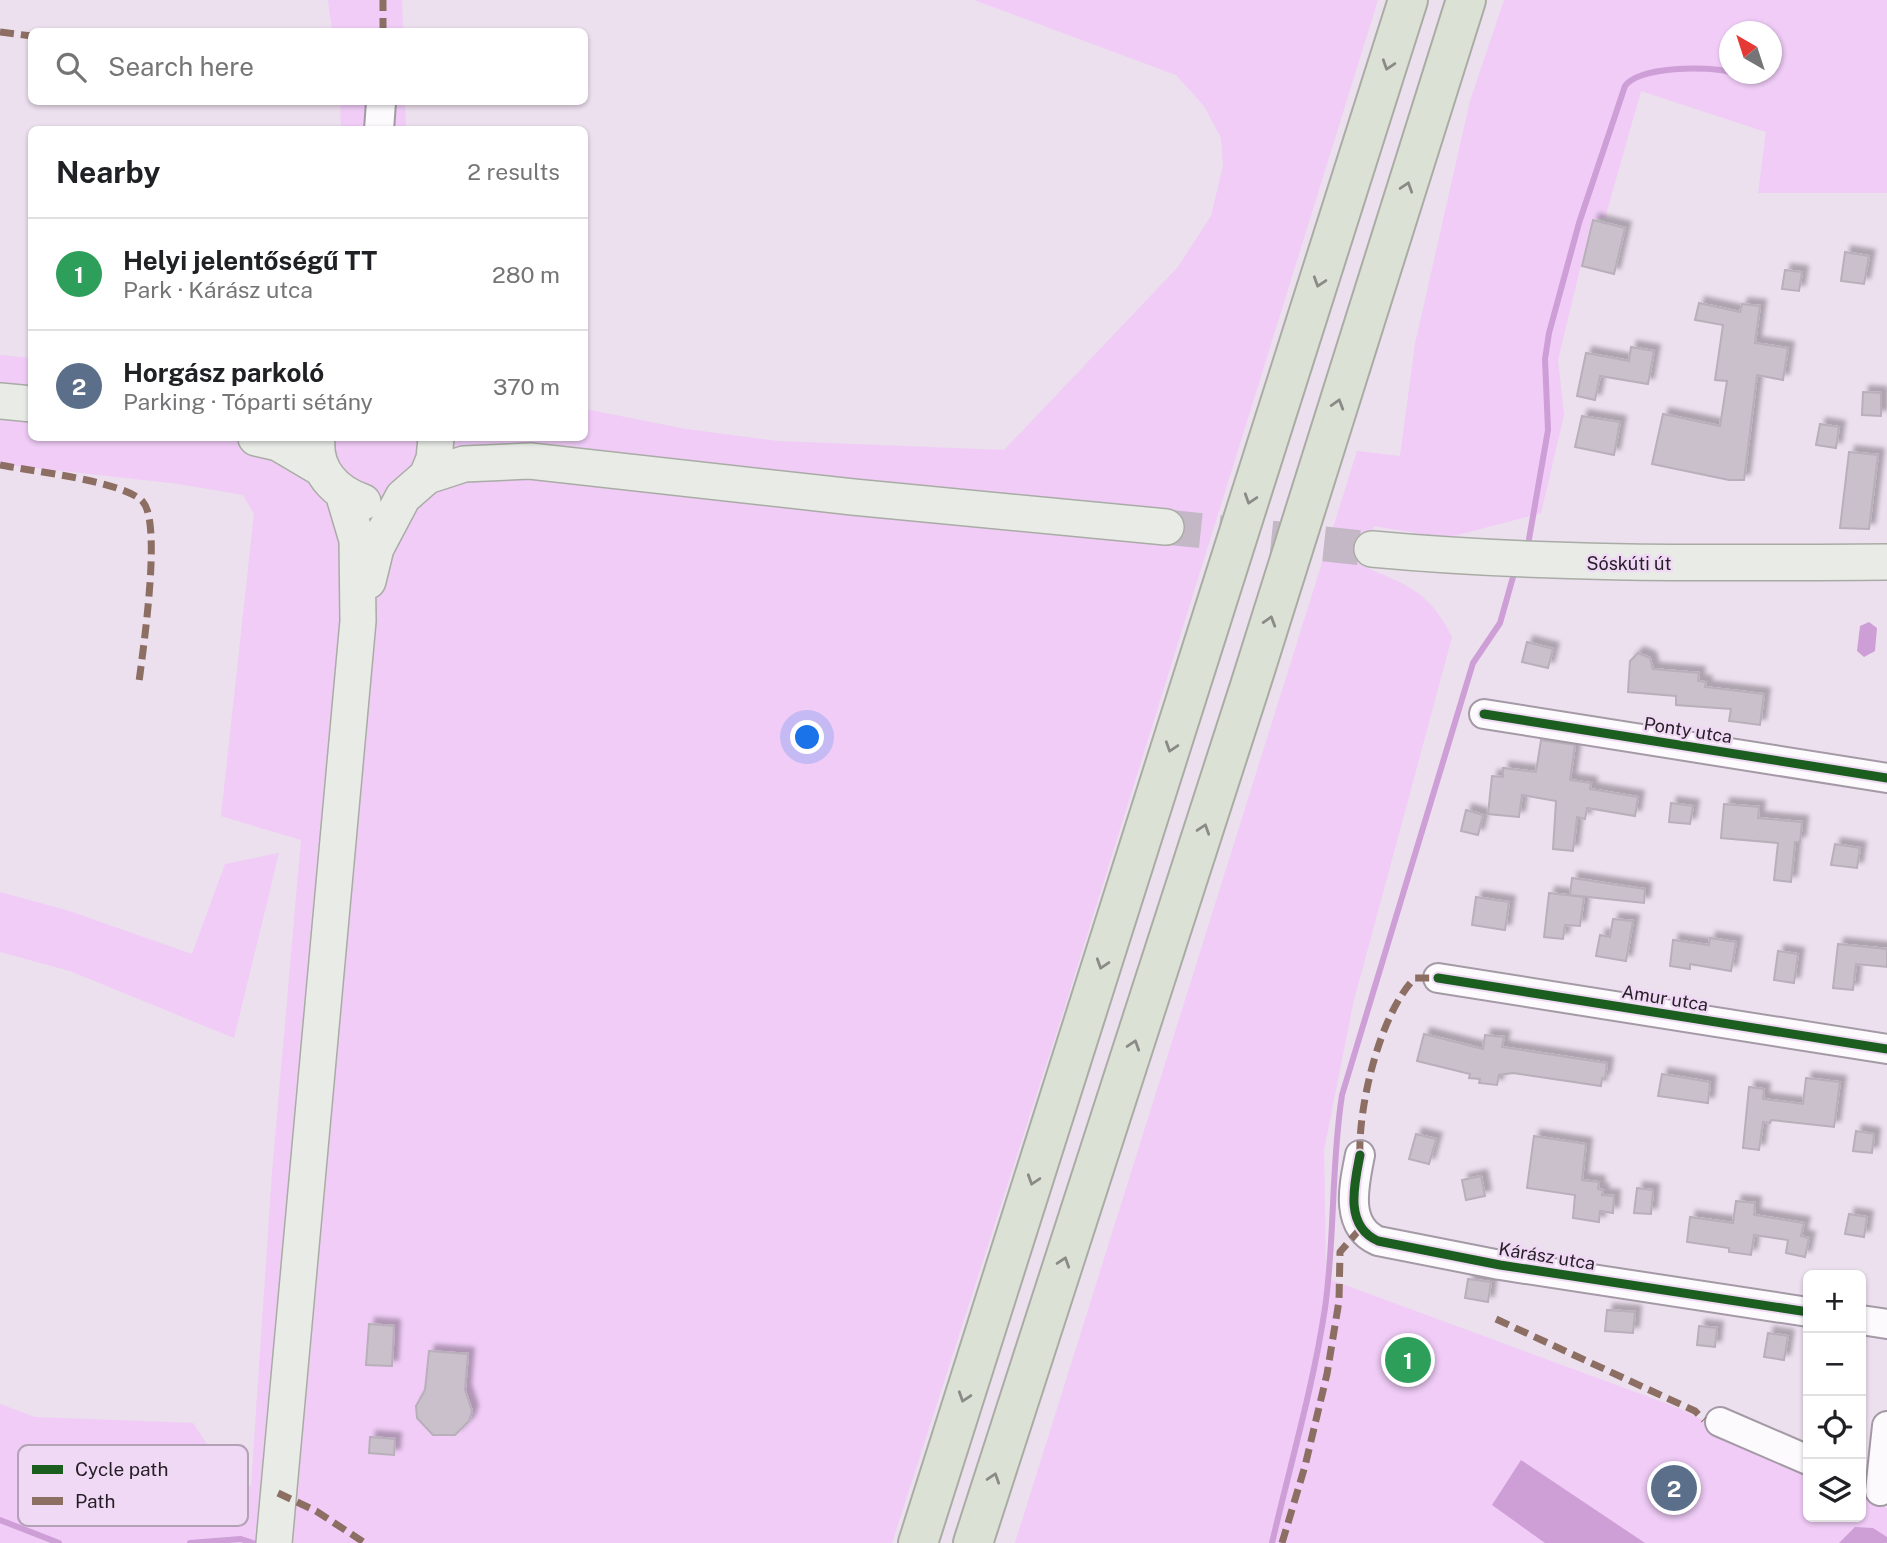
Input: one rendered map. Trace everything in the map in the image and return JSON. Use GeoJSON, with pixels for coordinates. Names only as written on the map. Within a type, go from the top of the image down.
{"type":"FeatureCollection","features":[{"type":"Feature","properties":{"kind":"highway"},"geometry":{"type":"LineString","coordinates":[[918,1543],[1408,0]]}},
{"type":"Feature","properties":{"kind":"highway"},"geometry":{"type":"LineString","coordinates":[[973,1543],[1246,699],[1466,0]]}},
{"type":"Feature","properties":{"kind":"main road"},"geometry":{"type":"LineString","coordinates":[[0,401],[28,404]]}},
{"type":"Feature","properties":{"kind":"main road"},"geometry":{"type":"LineString","coordinates":[[269,441],[327,467],[362,502],[383,503],[464,464],[530,461],[839,496],[1166,527]]}},
{"type":"Feature","properties":{"kind":"main road"},"geometry":{"type":"LineString","coordinates":[[358,621],[376,548],[434,459],[436,441]]}},
{"type":"Feature","properties":{"kind":"main road"},"geometry":{"type":"LineString","coordinates":[[478,441],[530,461]]}},
{"type":"Feature","properties":{"kind":"main road"},"geometry":{"type":"LineString","coordinates":[[274,1543],[358,621],[357,540],[327,467]]}},
{"type":"Feature","properties":{"kind":"main road","name":"Sóskúti út"},"geometry":{"type":"LineString","coordinates":[[1372,549],[1478,559],[1581,563],[1887,562]]}},
{"type":"Feature","properties":{"kind":"street"},"geometry":{"type":"LineString","coordinates":[[379,126],[381,105]]}},
{"type":"Feature","properties":{"kind":"street","name":"Ponty utca"},"geometry":{"type":"LineString","coordinates":[[1484,714],[1887,778]]}},
{"type":"Feature","properties":{"kind":"street","name":"Amur utca"},"geometry":{"type":"LineString","coordinates":[[1438,978],[1887,1049]]}},
{"type":"Feature","properties":{"kind":"street","name":"Kárász utca"},"geometry":{"type":"LineString","coordinates":[[1360,1155],[1355,1181],[1356,1219],[1366,1236],[1378,1241],[1500,1265],[1803,1311]]}},
{"type":"Feature","properties":{"kind":"street"},"geometry":{"type":"LineString","coordinates":[[1866,1321],[1887,1324]]}},
{"type":"Feature","properties":{"kind":"street"},"geometry":{"type":"LineString","coordinates":[[1720,1422],[1806,1459]]}},
{"type":"Feature","properties":{"kind":"street"},"geometry":{"type":"LineString","coordinates":[[1876,1490],[1887,1426]]}},
{"type":"Feature","properties":{"kind":"shaded area"},"geometry":{"type":"Polygon","coordinates":[[[328,0],[402,0],[403,28],[332,28],[328,0]]]}},
{"type":"Feature","properties":{"kind":"shaded area"},"geometry":{"type":"Polygon","coordinates":[[[974,0],[1378,0],[1065,1006],[892,1543],[0,1543],[0,1404],[35,1417],[193,1423],[207,1445],[18,1445],[18,1526],[248,1526],[248,1486],[251,1486],[272,1173],[301,840],[221,816],[254,514],[243,495],[179,484],[0,464],[0,355],[28,358],[28,441],[588,441],[588,410],[686,429],[777,441],[1004,450],[1178,267],[1211,216],[1223,166],[1221,138],[1204,106],[1176,75],[974,0]]]}},
{"type":"Feature","properties":{"kind":"shaded area"},"geometry":{"type":"Polygon","coordinates":[[[1504,0],[1887,0],[1887,193],[1758,193],[1766,132],[1641,91],[1605,218],[1592,219],[1558,360],[1564,415],[1541,513],[1446,538],[1374,526],[1361,565],[1415,591],[1434,608],[1452,637],[1353,1004],[1324,1150],[1326,1278],[1676,1407],[1803,1469],[1803,1522],[1866,1522],[1866,1498],[1887,1508],[1887,1543],[1015,1543],[1357,451],[1400,456],[1415,344],[1470,101],[1504,0]]]}},
{"type":"Feature","properties":{"kind":"shaded area"},"geometry":{"type":"Polygon","coordinates":[[[340,105],[405,105],[406,126],[341,126],[340,105]]]}},
{"type":"Feature","properties":{"kind":"shaded area"},"geometry":{"type":"Polygon","coordinates":[[[1869,622],[1877,628],[1875,651],[1864,657],[1857,651],[1860,626],[1869,622]]]}},
{"type":"Feature","properties":{"kind":"shaded area"},"geometry":{"type":"Polygon","coordinates":[[[279,853],[234,1038],[70,971],[0,952],[0,892],[69,911],[192,954],[225,864],[279,853]]]}},
{"type":"Feature","properties":{"kind":"shaded area"},"geometry":{"type":"Polygon","coordinates":[[[1521,1460],[1645,1543],[1545,1543],[1492,1505],[1521,1460]]]}},
{"type":"Feature","properties":{"kind":"shaded area"},"geometry":{"type":"Polygon","coordinates":[[[1855,1527],[1873,1528],[1887,1537],[1887,1543],[1839,1543],[1855,1527]]]}},
{"type":"Feature","properties":{"kind":"building"},"geometry":{"type":"Polygon","coordinates":[[[1593,220],[1625,228],[1614,274],[1582,266],[1593,220]]]}},
{"type":"Feature","properties":{"kind":"building"},"geometry":{"type":"Polygon","coordinates":[[[1845,252],[1869,256],[1864,284],[1841,281],[1845,252]]]}},
{"type":"Feature","properties":{"kind":"building"},"geometry":{"type":"Polygon","coordinates":[[[1785,270],[1802,272],[1799,291],[1782,289],[1785,270]]]}},
{"type":"Feature","properties":{"kind":"building"},"geometry":{"type":"Polygon","coordinates":[[[1699,303],[1740,312],[1742,304],[1760,306],[1755,343],[1788,348],[1783,380],[1757,375],[1744,480],[1729,480],[1652,464],[1663,414],[1720,426],[1727,381],[1715,380],[1723,325],[1695,320],[1699,303]]]}},
{"type":"Feature","properties":{"kind":"building"},"geometry":{"type":"Polygon","coordinates":[[[1631,347],[1654,351],[1648,384],[1600,376],[1595,400],[1577,396],[1586,353],[1629,361],[1631,347]]]}},
{"type":"Feature","properties":{"kind":"building"},"geometry":{"type":"Polygon","coordinates":[[[1863,392],[1881,393],[1881,416],[1862,415],[1863,392]]]}},
{"type":"Feature","properties":{"kind":"building"},"geometry":{"type":"Polygon","coordinates":[[[1582,416],[1620,422],[1614,455],[1575,447],[1582,416]]]}},
{"type":"Feature","properties":{"kind":"building"},"geometry":{"type":"Polygon","coordinates":[[[1820,424],[1839,427],[1836,448],[1816,445],[1820,424]]]}},
{"type":"Feature","properties":{"kind":"building"},"geometry":{"type":"Polygon","coordinates":[[[1849,452],[1878,455],[1869,529],[1840,528],[1849,452]]]}},
{"type":"Feature","properties":{"kind":"building"},"geometry":{"type":"Polygon","coordinates":[[[1527,642],[1553,649],[1548,668],[1522,662],[1527,642]]]}},
{"type":"Feature","properties":{"kind":"building"},"geometry":{"type":"Polygon","coordinates":[[[1638,653],[1650,658],[1653,669],[1699,673],[1698,681],[1706,682],[1705,687],[1764,694],[1760,725],[1729,721],[1731,709],[1676,705],[1676,696],[1628,692],[1630,661],[1638,653]]]}},
{"type":"Feature","properties":{"kind":"building"},"geometry":{"type":"Polygon","coordinates":[[[1541,740],[1575,745],[1570,780],[1591,783],[1590,789],[1638,797],[1635,816],[1587,808],[1585,819],[1577,817],[1573,851],[1553,849],[1556,801],[1522,795],[1519,817],[1488,814],[1492,776],[1503,777],[1503,768],[1536,772],[1541,740]]]}},
{"type":"Feature","properties":{"kind":"building"},"geometry":{"type":"Polygon","coordinates":[[[1671,803],[1693,806],[1690,824],[1669,822],[1671,803]]]}},
{"type":"Feature","properties":{"kind":"building"},"geometry":{"type":"Polygon","coordinates":[[[1724,804],[1759,807],[1758,818],[1802,822],[1800,842],[1795,842],[1791,882],[1774,880],[1778,843],[1721,838],[1724,804]]]}},
{"type":"Feature","properties":{"kind":"building"},"geometry":{"type":"Polygon","coordinates":[[[1466,810],[1483,815],[1478,835],[1461,831],[1466,810]]]}},
{"type":"Feature","properties":{"kind":"building"},"geometry":{"type":"Polygon","coordinates":[[[1835,844],[1860,848],[1857,868],[1831,865],[1835,844]]]}},
{"type":"Feature","properties":{"kind":"building"},"geometry":{"type":"Polygon","coordinates":[[[1572,878],[1645,889],[1644,903],[1570,895],[1572,878]]]}},
{"type":"Feature","properties":{"kind":"building"},"geometry":{"type":"Polygon","coordinates":[[[1549,893],[1584,897],[1580,926],[1565,925],[1563,939],[1544,937],[1549,893]]]}},
{"type":"Feature","properties":{"kind":"building"},"geometry":{"type":"Polygon","coordinates":[[[1476,897],[1509,902],[1505,930],[1472,925],[1476,897]]]}},
{"type":"Feature","properties":{"kind":"building"},"geometry":{"type":"Polygon","coordinates":[[[1613,919],[1633,921],[1626,961],[1596,956],[1600,935],[1610,937],[1613,919]]]}},
{"type":"Feature","properties":{"kind":"building"},"geometry":{"type":"Polygon","coordinates":[[[1710,938],[1736,942],[1731,971],[1690,964],[1690,969],[1670,966],[1673,940],[1709,945],[1710,938]]]}},
{"type":"Feature","properties":{"kind":"building"},"geometry":{"type":"Polygon","coordinates":[[[1838,944],[1887,949],[1887,967],[1856,964],[1853,990],[1833,988],[1838,944]]]}},
{"type":"Feature","properties":{"kind":"building"},"geometry":{"type":"Polygon","coordinates":[[[1778,951],[1798,954],[1794,983],[1774,980],[1778,951]]]}},
{"type":"Feature","properties":{"kind":"building"},"geometry":{"type":"Polygon","coordinates":[[[1424,1034],[1483,1049],[1485,1035],[1504,1037],[1502,1047],[1607,1063],[1605,1079],[1602,1078],[1601,1086],[1513,1073],[1499,1075],[1497,1085],[1479,1083],[1480,1079],[1469,1078],[1470,1074],[1417,1061],[1424,1034]]]}},
{"type":"Feature","properties":{"kind":"building"},"geometry":{"type":"Polygon","coordinates":[[[1662,1074],[1710,1082],[1708,1103],[1658,1096],[1662,1074]]]}},
{"type":"Feature","properties":{"kind":"building"},"geometry":{"type":"Polygon","coordinates":[[[1806,1078],[1840,1082],[1834,1127],[1771,1120],[1770,1123],[1763,1122],[1759,1150],[1743,1148],[1749,1087],[1764,1089],[1763,1099],[1803,1104],[1806,1078]]]}},
{"type":"Feature","properties":{"kind":"building"},"geometry":{"type":"Polygon","coordinates":[[[1856,1131],[1874,1134],[1872,1153],[1853,1151],[1856,1131]]]}},
{"type":"Feature","properties":{"kind":"building"},"geometry":{"type":"Polygon","coordinates":[[[1416,1134],[1436,1139],[1429,1164],[1409,1159],[1416,1134]]]}},
{"type":"Feature","properties":{"kind":"building"},"geometry":{"type":"Polygon","coordinates":[[[1534,1136],[1586,1144],[1582,1180],[1599,1182],[1598,1189],[1603,1190],[1602,1195],[1614,1196],[1613,1213],[1600,1211],[1599,1222],[1573,1218],[1575,1195],[1527,1188],[1534,1136]]]}},
{"type":"Feature","properties":{"kind":"building"},"geometry":{"type":"Polygon","coordinates":[[[1481,1176],[1485,1196],[1466,1200],[1462,1180],[1481,1176]]]}},
{"type":"Feature","properties":{"kind":"building"},"geometry":{"type":"Polygon","coordinates":[[[1637,1188],[1653,1190],[1651,1214],[1634,1213],[1637,1188]]]}},
{"type":"Feature","properties":{"kind":"building"},"geometry":{"type":"Polygon","coordinates":[[[1736,1201],[1755,1203],[1754,1215],[1804,1223],[1801,1236],[1809,1238],[1805,1257],[1786,1253],[1788,1240],[1754,1235],[1751,1255],[1729,1252],[1729,1248],[1687,1242],[1690,1217],[1733,1223],[1736,1201]]]}},
{"type":"Feature","properties":{"kind":"building"},"geometry":{"type":"Polygon","coordinates":[[[1849,1214],[1867,1217],[1864,1237],[1845,1234],[1849,1214]]]}},
{"type":"Feature","properties":{"kind":"building"},"geometry":{"type":"Polygon","coordinates":[[[1468,1279],[1491,1282],[1488,1302],[1465,1298],[1468,1279]]]}},
{"type":"Feature","properties":{"kind":"building"},"geometry":{"type":"Polygon","coordinates":[[[1607,1310],[1635,1312],[1633,1333],[1605,1331],[1607,1310]]]}},
{"type":"Feature","properties":{"kind":"building"},"geometry":{"type":"Polygon","coordinates":[[[369,1324],[394,1326],[392,1366],[366,1365],[369,1324]]]}},
{"type":"Feature","properties":{"kind":"building"},"geometry":{"type":"Polygon","coordinates":[[[1699,1326],[1717,1328],[1715,1347],[1697,1345],[1699,1326]]]}},
{"type":"Feature","properties":{"kind":"building"},"geometry":{"type":"Polygon","coordinates":[[[1768,1333],[1788,1336],[1784,1360],[1764,1357],[1768,1333]]]}},
{"type":"Feature","properties":{"kind":"building"},"geometry":{"type":"Polygon","coordinates":[[[429,1351],[468,1354],[465,1390],[472,1411],[469,1421],[455,1435],[433,1435],[417,1418],[416,1406],[425,1390],[429,1351]]]}},
{"type":"Feature","properties":{"kind":"building"},"geometry":{"type":"Polygon","coordinates":[[[370,1437],[395,1439],[394,1455],[369,1453],[370,1437]]]}},
{"type":"Feature","properties":{"kind":"waterway"},"geometry":{"type":"LineString","coordinates":[[1529,539],[1548,430],[1545,359],[1549,333],[1579,223],[1625,86],[1633,79],[1659,71],[1719,70]]}},
{"type":"Feature","properties":{"kind":"waterway"},"geometry":{"type":"LineString","coordinates":[[1272,1543],[1308,1397],[1325,1308],[1342,1095],[1473,663],[1500,623],[1513,577]]}},
{"type":"Feature","properties":{"kind":"waterway"},"geometry":{"type":"LineString","coordinates":[[0,1520],[59,1543]]}},
{"type":"Feature","properties":{"kind":"waterway"},"geometry":{"type":"LineString","coordinates":[[190,1543],[241,1539],[253,1543]]}},
{"type":"Feature","properties":{"kind":"tunnel"},"geometry":{"type":"LineString","coordinates":[[1166,527],[1372,549]]}},
{"type":"Feature","properties":{"kind":"marked path"},"geometry":{"type":"LineString","coordinates":[[383,0],[383,28]]}},
{"type":"Feature","properties":{"kind":"marked path"},"geometry":{"type":"LineString","coordinates":[[0,32],[28,36]]}},
{"type":"Feature","properties":{"kind":"marked path"},"geometry":{"type":"LineString","coordinates":[[0,465],[98,483],[117,488],[143,502],[151,535],[151,560],[139,682]]}},
{"type":"Feature","properties":{"kind":"marked path"},"geometry":{"type":"LineString","coordinates":[[1360,1155],[1367,1087],[1391,1014],[1415,978],[1438,978]]}},
{"type":"Feature","properties":{"kind":"marked path"},"geometry":{"type":"LineString","coordinates":[[1282,1543],[1305,1466],[1327,1374],[1339,1301],[1340,1252],[1360,1229]]}},
{"type":"Feature","properties":{"kind":"marked path"},"geometry":{"type":"LineString","coordinates":[[1496,1319],[1695,1411],[1704,1420]]}},
{"type":"Feature","properties":{"kind":"marked path"},"geometry":{"type":"LineString","coordinates":[[278,1493],[316,1511],[365,1543]]}},
{"type":"Feature","properties":{"kind":"cycle path"},"geometry":{"type":"LineString","coordinates":[[1484,714],[1887,778]]}},
{"type":"Feature","properties":{"kind":"cycle path"},"geometry":{"type":"LineString","coordinates":[[1438,978],[1887,1049]]}},
{"type":"Feature","properties":{"kind":"cycle path"},"geometry":{"type":"LineString","coordinates":[[1360,1155],[1354,1191],[1356,1215],[1367,1234],[1378,1241],[1500,1265],[1803,1311]]}},
{"type":"Feature","properties":{"kind":"place","name":"Helyi jelentőségű TT"},"geometry":{"type":"Point","coordinates":[1408,1360]}},
{"type":"Feature","properties":{"kind":"place","name":"Horgász parkoló"},"geometry":{"type":"Point","coordinates":[1674,1488]}}]}
